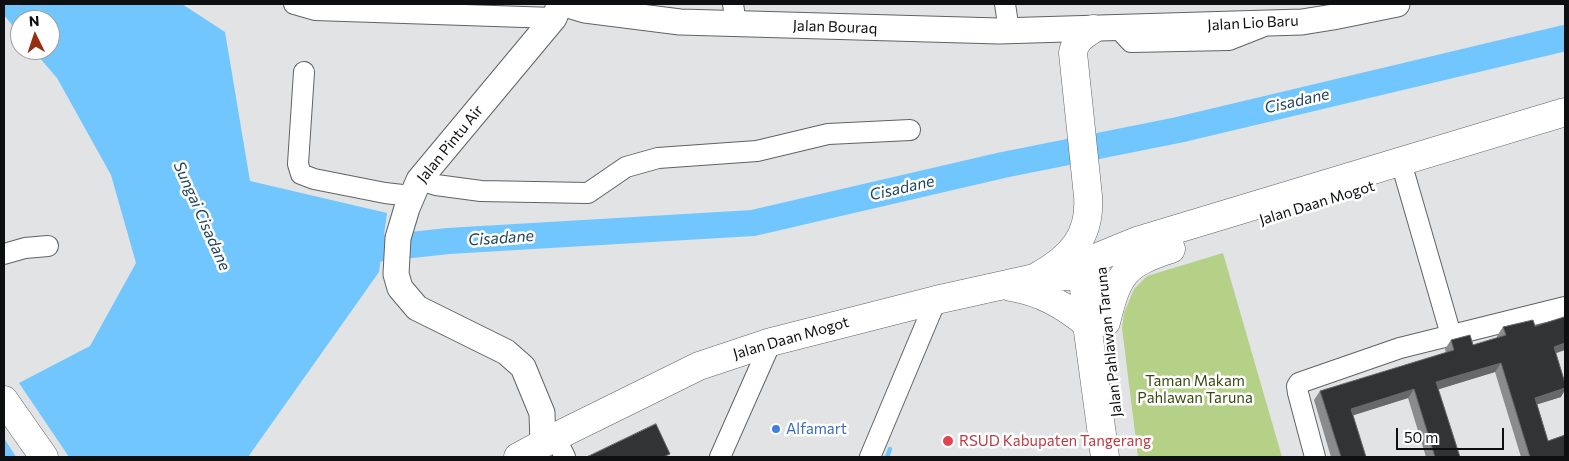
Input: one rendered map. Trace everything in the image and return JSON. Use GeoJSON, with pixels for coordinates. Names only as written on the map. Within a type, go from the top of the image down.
{"type":"FeatureCollection","features":[{"type":"Feature","properties":{"kind":"highway"},"geometry":{"type":"LineString","coordinates":[[1035,278],[1057,266],[1070,254],[1082,232],[1088,201],[1074,46],[1078,40],[1106,29]]}},
{"type":"Feature","properties":{"kind":"highway","name":"Jalan Daan Mogot"},"geometry":{"type":"LineString","coordinates":[[518,457],[554,446],[699,366],[771,342],[936,300],[1035,278],[1095,272],[1137,241],[1565,112]]}},
{"type":"Feature","properties":{"kind":"highway","name":"Jalan Daan Mogot"},"geometry":{"type":"LineString","coordinates":[[1096,323],[1110,306],[1122,277],[1130,267],[1140,260],[1405,176],[1565,129]]}},
{"type":"Feature","properties":{"kind":"highway"},"geometry":{"type":"LineString","coordinates":[[1088,201],[1097,220],[1108,231],[1122,238],[1137,241]]}},
{"type":"Feature","properties":{"kind":"highway","name":"Jalan Pahlawan Taruna"},"geometry":{"type":"LineString","coordinates":[[1095,272],[1096,323],[1105,457]]}},
{"type":"Feature","properties":{"kind":"highway"},"geometry":{"type":"LineString","coordinates":[[1002,286],[1025,289],[1048,297],[1096,323]]}},
{"type":"Feature","properties":{"kind":"highway","name":"Jalan Pahlawan Taruna"},"geometry":{"type":"LineString","coordinates":[[1096,323],[1112,383],[1122,457]]}},
{"type":"Feature","properties":{"kind":"highway"},"geometry":{"type":"LineString","coordinates":[[4,400],[44,457]]}},
{"type":"Feature","properties":{"kind":"main road","name":"Jalan Lio Baru"},"geometry":{"type":"LineString","coordinates":[[1106,29],[1302,22],[1397,4]]}},
{"type":"Feature","properties":{"kind":"main road","name":"Jalan Bouraq"},"geometry":{"type":"LineString","coordinates":[[566,9],[680,22],[734,14],[1009,31],[1106,29]]}},
{"type":"Feature","properties":{"kind":"main road","name":"Jalan Pintu Air"},"geometry":{"type":"LineString","coordinates":[[554,446],[524,367],[506,352],[417,308],[400,288],[396,274],[398,238],[412,194],[566,9]]}},
{"type":"Feature","properties":{"kind":"street"},"geometry":{"type":"LineString","coordinates":[[294,4],[315,10],[566,9]]}},
{"type":"Feature","properties":{"kind":"street"},"geometry":{"type":"LineString","coordinates":[[1005,4],[1009,31]]}},
{"type":"Feature","properties":{"kind":"street"},"geometry":{"type":"LineString","coordinates":[[304,72],[298,164],[301,174],[314,179],[386,193],[412,194],[436,185],[481,191],[588,193],[626,167],[658,158],[756,151],[828,134],[910,130]]}},
{"type":"Feature","properties":{"kind":"street"},"geometry":{"type":"LineString","coordinates":[[1405,176],[1451,334]]}},
{"type":"Feature","properties":{"kind":"street"},"geometry":{"type":"LineString","coordinates":[[4,254],[25,248],[48,246]]}},
{"type":"Feature","properties":{"kind":"street"},"geometry":{"type":"LineString","coordinates":[[870,457],[936,300]]}},
{"type":"Feature","properties":{"kind":"street"},"geometry":{"type":"LineString","coordinates":[[1315,457],[1296,386],[1300,383],[1400,348],[1565,307]]}},
{"type":"Feature","properties":{"kind":"street"},"geometry":{"type":"LineString","coordinates":[[720,457],[771,342]]}},
{"type":"Feature","properties":{"kind":"green space","name":"Taman Makam Pahlawan Taruna"},"geometry":{"type":"Polygon","coordinates":[[[1223,253],[1282,457],[1138,457],[1122,328],[1124,313],[1134,289],[1147,276],[1223,253]]]}},
{"type":"Feature","properties":{"kind":"water","name":"Sungai Cisadane"},"geometry":{"type":"Polygon","coordinates":[[[4,4],[182,4],[225,32],[250,181],[387,213],[379,272],[248,457],[69,457],[19,383],[90,346],[136,263],[111,175],[57,78],[42,60],[60,60],[60,10],[10,10],[10,22],[4,15],[4,4]]]}},
{"type":"Feature","properties":{"kind":"water"},"geometry":{"type":"Polygon","coordinates":[[[4,438],[16,457],[4,457],[4,438]]]}},
{"type":"Feature","properties":{"kind":"building"},"geometry":{"type":"Polygon","coordinates":[[[1565,317],[1565,343],[1554,347],[1565,388],[1535,398],[1548,441],[1565,435],[1565,457],[1530,457],[1501,363],[1436,382],[1460,457],[1435,457],[1414,389],[1351,409],[1366,457],[1341,457],[1320,391],[1454,350],[1451,340],[1470,335],[1473,345],[1506,335],[1503,327],[1533,320],[1535,326],[1565,317]]]}},
{"type":"Feature","properties":{"kind":"building"},"geometry":{"type":"Polygon","coordinates":[[[656,424],[670,454],[663,457],[587,457],[656,424]]]}},
{"type":"Feature","properties":{"kind":"waterway","name":"Cisadane"},"geometry":{"type":"LineString","coordinates":[[347,252],[448,241],[753,223],[1003,165],[1178,130],[1565,38]]}},
{"type":"Feature","properties":{"kind":"waterway"},"geometry":{"type":"LineString","coordinates":[[887,457],[890,449]]}},
{"type":"Feature","properties":{"kind":"place","name":"Alfamart"},"geometry":{"type":"Point","coordinates":[776,429]}},
{"type":"Feature","properties":{"kind":"place","name":"RSUD Kabupaten Tangerang"},"geometry":{"type":"Point","coordinates":[948,441]}}]}
